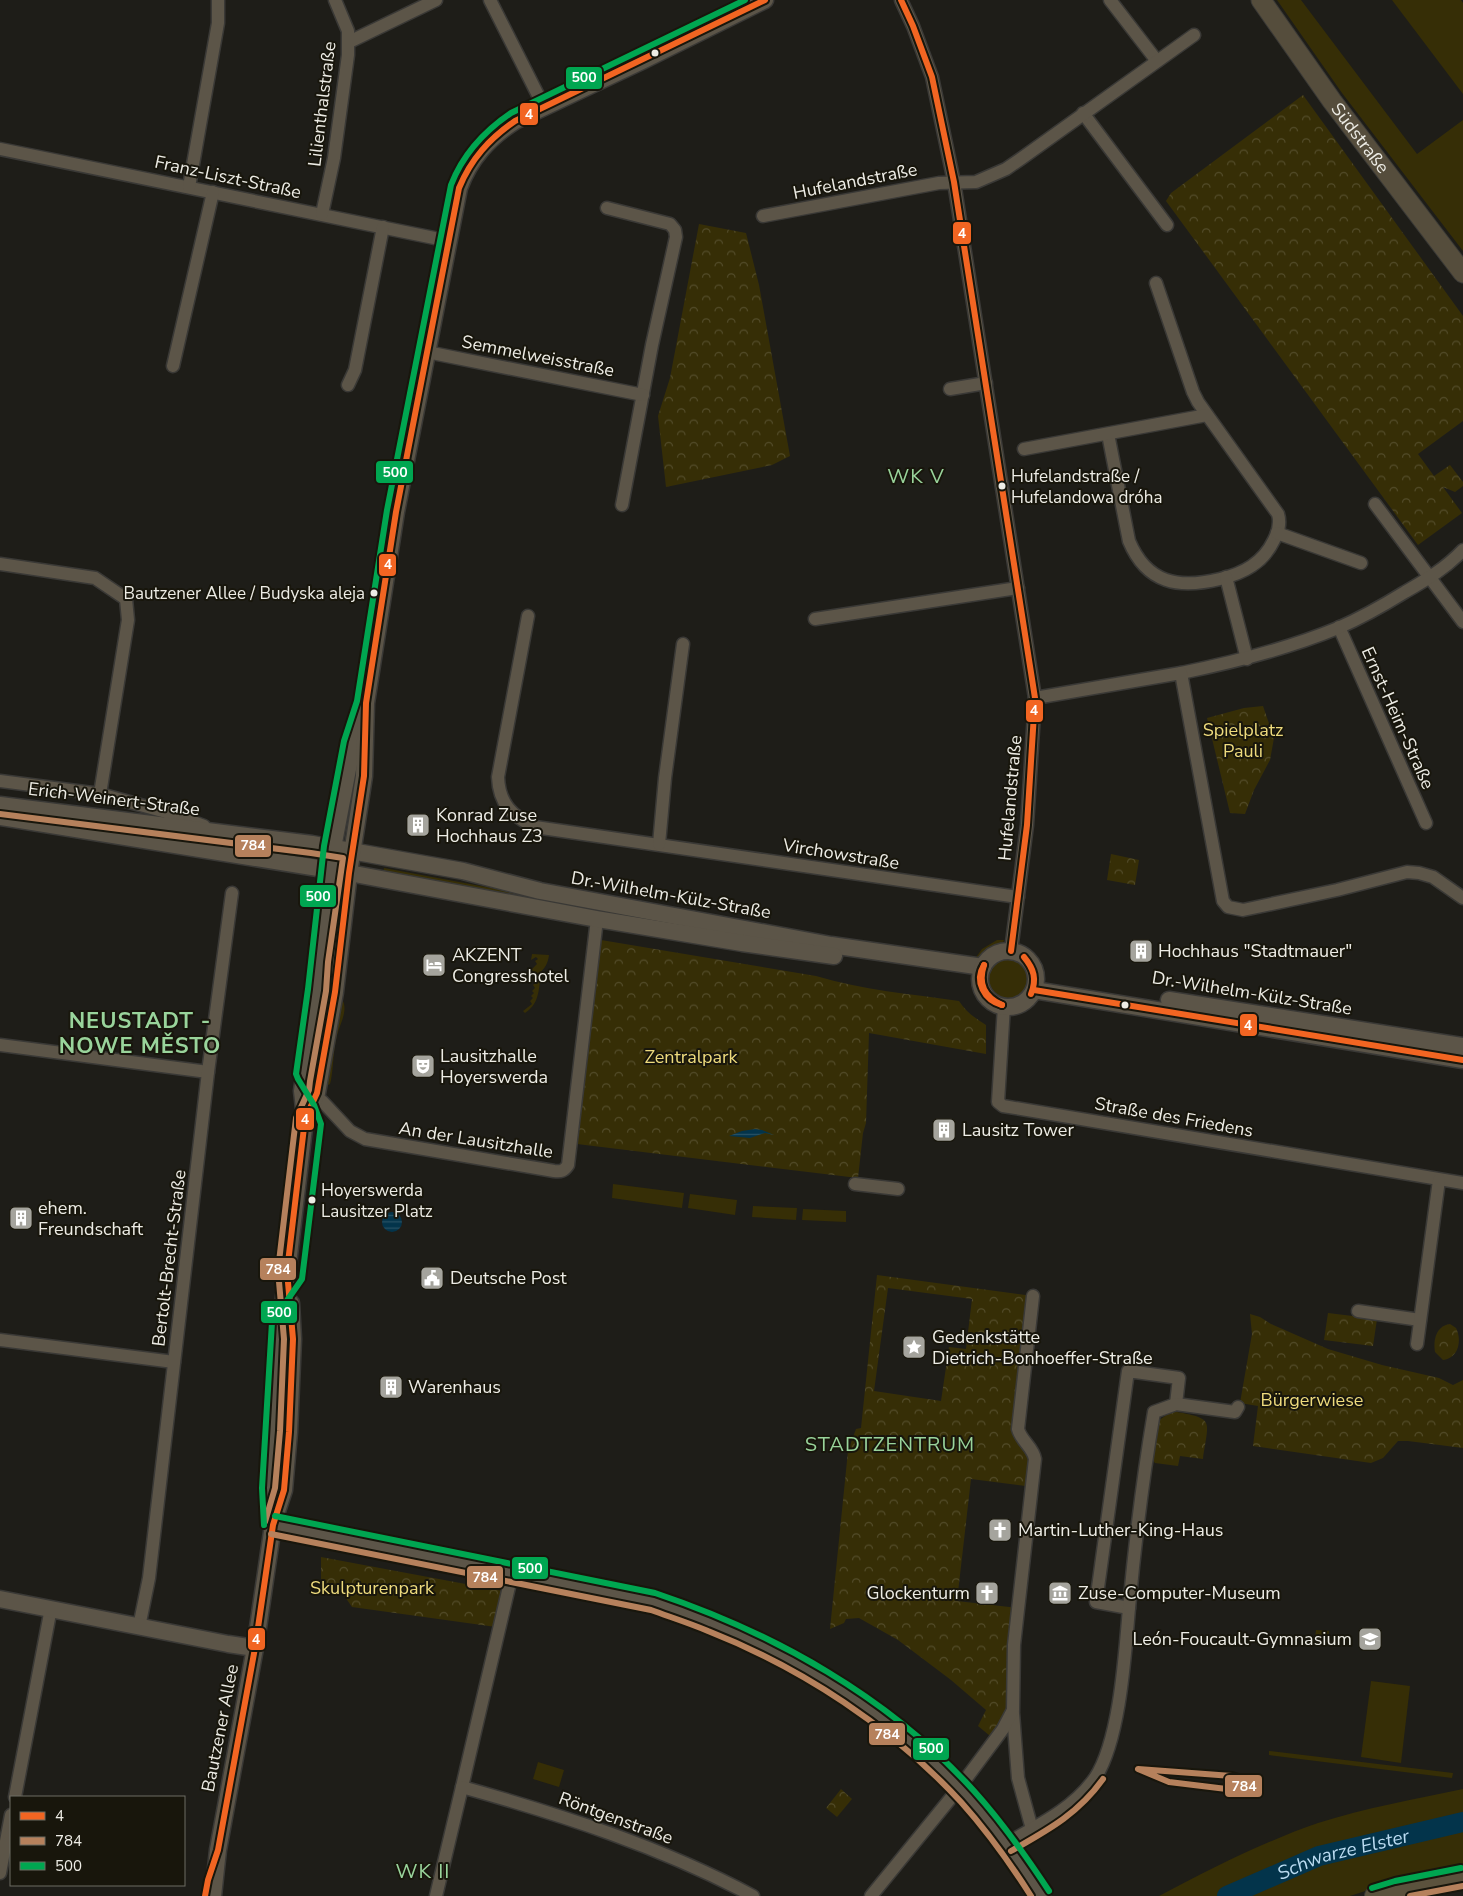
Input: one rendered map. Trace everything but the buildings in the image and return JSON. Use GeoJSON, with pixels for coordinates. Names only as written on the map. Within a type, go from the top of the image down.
{"type":"FeatureCollection","features":[{"type":"Feature","properties":{"kind":"main road","name":"Südstraße"},"geometry":{"type":"LineString","coordinates":[[1261,0],[1332,101],[1463,272]]}},
{"type":"Feature","properties":{"kind":"main road"},"geometry":{"type":"LineString","coordinates":[[1375,1896],[1396,1889],[1434,1884],[1463,1877]]}},
{"type":"Feature","properties":{"kind":"street"},"geometry":{"type":"LineString","coordinates":[[189,187],[218,23],[218,0]]}},
{"type":"Feature","properties":{"kind":"street","name":"Lilienthalstraße"},"geometry":{"type":"LineString","coordinates":[[322,214],[334,158],[349,42],[348,31],[335,0]]}},
{"type":"Feature","properties":{"kind":"street"},"geometry":{"type":"LineString","coordinates":[[349,42],[436,0]]}},
{"type":"Feature","properties":{"kind":"street"},"geometry":{"type":"LineString","coordinates":[[490,0],[544,107]]}},
{"type":"Feature","properties":{"kind":"street","name":"Bautzener Allee"},"geometry":{"type":"LineString","coordinates":[[305,1119],[316,1093],[335,992],[349,873],[364,776],[366,703],[396,512],[459,188],[465,172],[475,157],[496,133],[515,121],[765,0]]}},
{"type":"Feature","properties":{"kind":"street","name":"Hufelandstraße"},"geometry":{"type":"LineString","coordinates":[[901,0],[929,70],[954,182],[1036,698],[1027,825],[1012,951]]}},
{"type":"Feature","properties":{"kind":"street"},"geometry":{"type":"LineString","coordinates":[[1110,0],[1157,61]]}},
{"type":"Feature","properties":{"kind":"street"},"geometry":{"type":"LineString","coordinates":[[954,182],[976,182],[1006,169],[1194,35]]}},
{"type":"Feature","properties":{"kind":"street"},"geometry":{"type":"LineString","coordinates":[[1083,113],[1168,225]]}},
{"type":"Feature","properties":{"kind":"street","name":"Franz-Liszt-Straße"},"geometry":{"type":"LineString","coordinates":[[0,149],[449,241]]}},
{"type":"Feature","properties":{"kind":"street","name":"Hufelandstraße"},"geometry":{"type":"LineString","coordinates":[[763,216],[873,194],[954,182]]}},
{"type":"Feature","properties":{"kind":"street"},"geometry":{"type":"LineString","coordinates":[[173,366],[213,192]]}},
{"type":"Feature","properties":{"kind":"street"},"geometry":{"type":"LineString","coordinates":[[607,208],[670,224],[675,230],[676,237],[622,505]]}},
{"type":"Feature","properties":{"kind":"street"},"geometry":{"type":"LineString","coordinates":[[348,385],[355,370],[383,227]]}},
{"type":"Feature","properties":{"kind":"street"},"geometry":{"type":"LineString","coordinates":[[1108,434],[1129,541],[1141,561],[1162,579],[1184,584],[1202,583],[1226,577],[1242,572],[1257,563],[1269,549],[1277,533],[1279,522],[1276,512],[1207,415],[1193,392],[1156,283]]}},
{"type":"Feature","properties":{"kind":"street","name":"Semmelweisstraße"},"geometry":{"type":"LineString","coordinates":[[427,352],[643,395]]}},
{"type":"Feature","properties":{"kind":"street"},"geometry":{"type":"LineString","coordinates":[[950,389],[986,383]]}},
{"type":"Feature","properties":{"kind":"street"},"geometry":{"type":"LineString","coordinates":[[1024,449],[1207,415]]}},
{"type":"Feature","properties":{"kind":"street"},"geometry":{"type":"LineString","coordinates":[[1376,504],[1463,622]]}},
{"type":"Feature","properties":{"kind":"street"},"geometry":{"type":"LineString","coordinates":[[1277,533],[1361,563]]}},
{"type":"Feature","properties":{"kind":"street"},"geometry":{"type":"LineString","coordinates":[[1036,698],[1181,673],[1247,659],[1339,627],[1430,577],[1452,562],[1463,550]]}},
{"type":"Feature","properties":{"kind":"street"},"geometry":{"type":"LineString","coordinates":[[0,564],[95,578],[126,599],[128,620],[100,794]]}},
{"type":"Feature","properties":{"kind":"street"},"geometry":{"type":"LineString","coordinates":[[1226,577],[1247,659]]}},
{"type":"Feature","properties":{"kind":"street"},"geometry":{"type":"LineString","coordinates":[[815,619],[1018,588]]}},
{"type":"Feature","properties":{"kind":"street","name":"Virchowstraße"},"geometry":{"type":"LineString","coordinates":[[528,616],[498,777],[499,788],[504,800],[518,818],[536,827],[1018,897]]}},
{"type":"Feature","properties":{"kind":"street","name":"Ernst-Heim-Straße"},"geometry":{"type":"LineString","coordinates":[[1339,627],[1426,823]]}},
{"type":"Feature","properties":{"kind":"street"},"geometry":{"type":"LineString","coordinates":[[659,844],[665,778],[683,644]]}},
{"type":"Feature","properties":{"kind":"street"},"geometry":{"type":"LineString","coordinates":[[1181,673],[1223,900],[1228,907],[1243,910],[1337,890],[1407,872],[1433,877],[1463,898]]}},
{"type":"Feature","properties":{"kind":"street","name":"Bautzener Allee"},"geometry":{"type":"LineString","coordinates":[[213,1896],[218,1850],[255,1648],[273,1525],[270,1489],[281,1323],[305,1119],[302,1091],[317,990],[330,870],[353,742],[366,703]]}},
{"type":"Feature","properties":{"kind":"street","name":"Erich-Weinert-Straße"},"geometry":{"type":"LineString","coordinates":[[0,781],[100,794],[166,812],[223,833]]}},
{"type":"Feature","properties":{"kind":"street","name":"Erich-Weinert-Straße"},"geometry":{"type":"LineString","coordinates":[[0,805],[353,851]]}},
{"type":"Feature","properties":{"kind":"street","name":"Erich-Weinert-Straße"},"geometry":{"type":"LineString","coordinates":[[0,817],[349,873]]}},
{"type":"Feature","properties":{"kind":"street","name":"Dr.-Wilhelm-Külz-Straße"},"geometry":{"type":"LineString","coordinates":[[353,851],[463,871],[540,892],[982,973]]}},
{"type":"Feature","properties":{"kind":"street","name":"Dr.-Wilhelm-Külz-Straße"},"geometry":{"type":"LineString","coordinates":[[349,873],[597,919],[742,943],[982,973]]}},
{"type":"Feature","properties":{"kind":"street","name":"Bertolt-Brecht-Straße"},"geometry":{"type":"LineString","coordinates":[[139,1626],[149,1578],[208,1072],[232,893]]}},
{"type":"Feature","properties":{"kind":"street","name":"An der Lausitzhalle"},"geometry":{"type":"LineString","coordinates":[[322,1101],[350,1131],[366,1139],[554,1171],[565,1170],[568,1165],[574,1122],[597,919]]}},
{"type":"Feature","properties":{"kind":"street"},"geometry":{"type":"LineString","coordinates":[[1012,951],[1029,960],[1035,984],[1031,995],[1022,1003],[1010,1007],[995,1003],[987,997],[982,988],[982,973],[988,960],[995,954],[1012,951]]}},
{"type":"Feature","properties":{"kind":"street","name":"Dr.-Wilhelm-Külz-Straße"},"geometry":{"type":"LineString","coordinates":[[1035,984],[1463,1046]]}},
{"type":"Feature","properties":{"kind":"street","name":"Dr.-Wilhelm-Külz-Straße"},"geometry":{"type":"LineString","coordinates":[[1035,984],[1463,1060]]}},
{"type":"Feature","properties":{"kind":"street","name":"Straße des Friedens"},"geometry":{"type":"LineString","coordinates":[[1004,1006],[998,1102],[1004,1106],[1463,1183]]}},
{"type":"Feature","properties":{"kind":"street"},"geometry":{"type":"LineString","coordinates":[[0,1045],[208,1072]]}},
{"type":"Feature","properties":{"kind":"street"},"geometry":{"type":"LineString","coordinates":[[1417,1344],[1439,1180]]}},
{"type":"Feature","properties":{"kind":"street"},"geometry":{"type":"LineString","coordinates":[[855,1184],[898,1189]]}},
{"type":"Feature","properties":{"kind":"street"},"geometry":{"type":"LineString","coordinates":[[1032,1829],[1018,1778],[1013,1710],[1016,1629],[1035,1459],[1032,1450],[1021,1437],[1018,1429],[1033,1296]]}},
{"type":"Feature","properties":{"kind":"street"},"geometry":{"type":"LineString","coordinates":[[1358,1311],[1420,1320]]}},
{"type":"Feature","properties":{"kind":"street"},"geometry":{"type":"LineString","coordinates":[[0,1340],[174,1362]]}},
{"type":"Feature","properties":{"kind":"street"},"geometry":{"type":"LineString","coordinates":[[1129,1608],[1096,1602],[1128,1371],[1179,1378],[1176,1404]]}},
{"type":"Feature","properties":{"kind":"street"},"geometry":{"type":"LineString","coordinates":[[1007,1843],[1052,1818],[1072,1803],[1089,1785],[1105,1758],[1114,1726],[1125,1654],[1144,1468],[1154,1412],[1176,1404],[1235,1412],[1238,1407]]}},
{"type":"Feature","properties":{"kind":"street"},"geometry":{"type":"LineString","coordinates":[[273,1525],[653,1602],[694,1615],[751,1639],[798,1663],[848,1694],[919,1751],[986,1816],[1007,1843],[1042,1896]]}},
{"type":"Feature","properties":{"kind":"street"},"geometry":{"type":"LineString","coordinates":[[436,1896],[512,1574]]}},
{"type":"Feature","properties":{"kind":"street"},"geometry":{"type":"LineString","coordinates":[[0,1599],[255,1648]]}},
{"type":"Feature","properties":{"kind":"street"},"geometry":{"type":"LineString","coordinates":[[15,1796],[51,1608]]}},
{"type":"Feature","properties":{"kind":"street"},"geometry":{"type":"LineString","coordinates":[[871,1896],[959,1788],[1003,1729],[1013,1710]]}},
{"type":"Feature","properties":{"kind":"street","name":"Röntgenstraße"},"geometry":{"type":"LineString","coordinates":[[462,1787],[528,1806],[631,1841],[714,1875],[753,1896]]}},
{"type":"Feature","properties":{"kind":"street"},"geometry":{"type":"LineString","coordinates":[[0,1873],[7,1855],[4,1829],[10,1817]]}},
{"type":"Feature","properties":{"kind":"street","name":"Bautzener Allee"},"geometry":{"type":"LineString","coordinates":[[205,1896],[218,1850]]}},
{"type":"Feature","properties":{"kind":"green space"},"geometry":{"type":"Polygon","coordinates":[[[1277,0],[1301,0],[1417,154],[1463,120],[1463,251],[1342,93],[1277,0]]]}},
{"type":"Feature","properties":{"kind":"green space"},"geometry":{"type":"Polygon","coordinates":[[[1392,0],[1461,0],[1463,3],[1463,94],[1392,0]]]}},
{"type":"Feature","properties":{"kind":"green space"},"geometry":{"type":"Polygon","coordinates":[[[1303,95],[1463,316],[1463,421],[1418,454],[1434,476],[1450,465],[1463,482],[1463,486],[1455,492],[1443,487],[1462,513],[1418,545],[1166,201],[1171,193],[1303,95]]]}},
{"type":"Feature","properties":{"kind":"green space"},"geometry":{"type":"Polygon","coordinates":[[[699,224],[746,233],[759,285],[790,456],[772,465],[666,487],[658,416],[670,378],[699,224]]]}},
{"type":"Feature","properties":{"kind":"green space","name":"Spielplatz Pauli"},"geometry":{"type":"Polygon","coordinates":[[[1263,706],[1274,738],[1270,760],[1254,790],[1245,814],[1230,813],[1207,718],[1244,708],[1263,706]]]}},
{"type":"Feature","properties":{"kind":"green space"},"geometry":{"type":"Polygon","coordinates":[[[221,841],[300,850],[300,855],[223,845],[220,844],[221,841]]]}},
{"type":"Feature","properties":{"kind":"green space"},"geometry":{"type":"Polygon","coordinates":[[[1111,854],[1139,860],[1135,885],[1107,880],[1111,854]]]}},
{"type":"Feature","properties":{"kind":"green space"},"geometry":{"type":"Polygon","coordinates":[[[384,868],[593,907],[592,910],[383,873],[384,868]]]}},
{"type":"Feature","properties":{"kind":"green space","name":"Zentralpark"},"geometry":{"type":"Polygon","coordinates":[[[601,940],[816,976],[869,988],[959,1001],[971,1014],[986,1025],[986,1054],[869,1033],[866,1123],[863,1133],[858,1178],[577,1144],[601,940]]]}},
{"type":"Feature","properties":{"kind":"green space"},"geometry":{"type":"Polygon","coordinates":[[[997,940],[1004,940],[1000,948],[988,956],[974,960],[982,949],[997,940]]]}},
{"type":"Feature","properties":{"kind":"green space"},"geometry":{"type":"Polygon","coordinates":[[[532,954],[549,955],[546,966],[538,974],[528,973],[537,964],[535,961],[538,959],[536,957],[531,960],[532,954]]]}},
{"type":"Feature","properties":{"kind":"green space"},"geometry":{"type":"Polygon","coordinates":[[[1008,958],[1022,964],[1028,978],[1022,992],[1008,998],[994,992],[988,978],[994,964],[1008,958]]]}},
{"type":"Feature","properties":{"kind":"green space"},"geometry":{"type":"Polygon","coordinates":[[[528,978],[536,979],[540,982],[536,1000],[525,1013],[523,1011],[532,1004],[530,1001],[534,993],[532,991],[535,988],[533,985],[536,982],[533,979],[527,983],[528,978]]]}},
{"type":"Feature","properties":{"kind":"green space"},"geometry":{"type":"Polygon","coordinates":[[[340,1001],[343,1001],[344,1004],[343,1019],[337,1035],[331,1080],[328,1085],[326,1084],[340,1001]]]}},
{"type":"Feature","properties":{"kind":"green space"},"geometry":{"type":"Polygon","coordinates":[[[613,1184],[684,1193],[682,1208],[612,1198],[613,1184]]]}},
{"type":"Feature","properties":{"kind":"green space"},"geometry":{"type":"Polygon","coordinates":[[[690,1194],[737,1200],[735,1215],[688,1208],[690,1194]]]}},
{"type":"Feature","properties":{"kind":"green space"},"geometry":{"type":"Polygon","coordinates":[[[753,1206],[797,1208],[796,1220],[752,1217],[753,1206]]]}},
{"type":"Feature","properties":{"kind":"green space"},"geometry":{"type":"Polygon","coordinates":[[[803,1209],[846,1211],[846,1222],[802,1220],[803,1209]]]}},
{"type":"Feature","properties":{"kind":"green space"},"geometry":{"type":"Polygon","coordinates":[[[877,1275],[1033,1296],[1018,1429],[1032,1450],[1033,1487],[971,1479],[957,1601],[1018,1608],[1013,1704],[995,1740],[978,1726],[986,1710],[951,1680],[898,1640],[859,1618],[846,1619],[844,1623],[830,1629],[848,1451],[856,1429],[861,1428],[877,1275]],[[888,1288],[874,1391],[941,1401],[949,1347],[966,1349],[972,1299],[888,1288]]]}},
{"type":"Feature","properties":{"kind":"green space"},"geometry":{"type":"Polygon","coordinates":[[[1328,1313],[1377,1319],[1373,1346],[1324,1340],[1328,1313]]]}},
{"type":"Feature","properties":{"kind":"green space","name":"Bürgerwiese"},"geometry":{"type":"Polygon","coordinates":[[[1250,1314],[1328,1349],[1382,1365],[1439,1378],[1453,1385],[1463,1380],[1463,1448],[1398,1441],[1383,1458],[1371,1463],[1253,1446],[1258,1406],[1240,1403],[1252,1334],[1250,1314]]]}},
{"type":"Feature","properties":{"kind":"green space"},"geometry":{"type":"Polygon","coordinates":[[[1450,1324],[1456,1328],[1459,1343],[1453,1356],[1443,1360],[1435,1352],[1435,1338],[1441,1328],[1450,1324]]]}},
{"type":"Feature","properties":{"kind":"green space"},"geometry":{"type":"Polygon","coordinates":[[[1172,1411],[1196,1416],[1206,1423],[1207,1435],[1203,1459],[1180,1456],[1178,1466],[1155,1463],[1152,1459],[1158,1421],[1172,1411]]]}},
{"type":"Feature","properties":{"kind":"green space","name":"Skulpturenpark"},"geometry":{"type":"Polygon","coordinates":[[[321,1557],[503,1591],[496,1627],[352,1607],[343,1594],[330,1589],[321,1579],[321,1557]]]}},
{"type":"Feature","properties":{"kind":"green space"},"geometry":{"type":"Polygon","coordinates":[[[1316,1630],[1329,1631],[1327,1646],[1314,1645],[1316,1630]]]}},
{"type":"Feature","properties":{"kind":"green space"},"geometry":{"type":"Polygon","coordinates":[[[1371,1681],[1410,1686],[1401,1763],[1361,1757],[1371,1681]]]}},
{"type":"Feature","properties":{"kind":"green space"},"geometry":{"type":"Polygon","coordinates":[[[1269,1751],[1453,1773],[1452,1778],[1269,1755],[1269,1751]]]}},
{"type":"Feature","properties":{"kind":"green space"},"geometry":{"type":"Polygon","coordinates":[[[538,1762],[564,1770],[559,1787],[533,1779],[538,1762]]]}},
{"type":"Feature","properties":{"kind":"green space"},"geometry":{"type":"Polygon","coordinates":[[[841,1789],[852,1799],[837,1817],[826,1808],[841,1789]]]}},
{"type":"Feature","properties":{"kind":"green space"},"geometry":{"type":"Polygon","coordinates":[[[1463,1789],[1463,1868],[1393,1882],[1350,1896],[1159,1896],[1217,1866],[1297,1830],[1372,1808],[1463,1789]]]}},
{"type":"Feature","properties":{"kind":"water"},"geometry":{"type":"Polygon","coordinates":[[[755,1129],[774,1135],[765,1133],[750,1138],[729,1136],[742,1131],[755,1129]]]}},
{"type":"Feature","properties":{"kind":"water"},"geometry":{"type":"Polygon","coordinates":[[[392,1212],[399,1215],[402,1222],[399,1229],[392,1232],[385,1229],[382,1222],[385,1215],[392,1212]]]}},
{"type":"Feature","properties":{"kind":"waterway","name":"Schwarze Elster"},"geometry":{"type":"LineString","coordinates":[[1227,1896],[1319,1856],[1463,1822]]}},
{"type":"Feature","properties":{"kind":"transit line","name":"500"},"geometry":{"type":"LineString","coordinates":[[264,1525],[262,1488],[272,1322],[302,1279],[321,1124],[314,1105],[296,1074],[308,989],[324,846],[344,741],[357,701],[387,510],[451,185],[462,163],[475,144],[511,113],[745,0]]}},
{"type":"Feature","properties":{"kind":"transit line","name":"4"},"geometry":{"type":"LineString","coordinates":[[205,1896],[218,1850],[255,1648],[273,1525],[284,1490],[289,1432],[293,1339],[287,1271],[305,1119],[317,1093],[335,992],[349,873],[364,776],[366,703],[396,512],[459,188],[469,168],[482,150],[515,121],[765,0]]}},
{"type":"Feature","properties":{"kind":"transit line","name":"4"},"geometry":{"type":"LineString","coordinates":[[901,0],[932,77],[954,182],[1035,698],[1027,825],[1011,951]]}},
{"type":"Feature","properties":{"kind":"transit line","name":"784"},"geometry":{"type":"LineString","coordinates":[[0,814],[343,858],[328,962],[326,991],[309,1090],[296,1118],[278,1270],[284,1339],[280,1431],[275,1488],[265,1522]]}},
{"type":"Feature","properties":{"kind":"transit line","name":"4"},"geometry":{"type":"LineString","coordinates":[[1024,957],[1034,974],[1031,994]]}},
{"type":"Feature","properties":{"kind":"transit line","name":"4"},"geometry":{"type":"LineString","coordinates":[[984,965],[982,972],[984,989],[991,998],[1002,1005]]}},
{"type":"Feature","properties":{"kind":"transit line","name":"4"},"geometry":{"type":"LineString","coordinates":[[984,965],[980,977],[983,989],[990,999],[1002,1005]]}},
{"type":"Feature","properties":{"kind":"transit line","name":"4"},"geometry":{"type":"LineString","coordinates":[[1034,990],[1463,1060]]}},
{"type":"Feature","properties":{"kind":"transit line","name":"500"},"geometry":{"type":"LineString","coordinates":[[275,1516],[655,1593],[699,1609],[786,1648],[867,1698],[905,1726],[941,1757],[984,1803],[1032,1865],[1049,1891]]}},
{"type":"Feature","properties":{"kind":"transit line","name":"784"},"geometry":{"type":"LineString","coordinates":[[271,1534],[651,1610],[743,1646],[777,1663],[844,1702],[906,1749],[971,1813],[1015,1871],[1031,1896]]}},
{"type":"Feature","properties":{"kind":"transit line","name":"784"},"geometry":{"type":"LineString","coordinates":[[1138,1769],[1232,1776],[1242,1779],[1244,1782],[1243,1791],[1169,1782],[1138,1769]]}},
{"type":"Feature","properties":{"kind":"transit line","name":"784"},"geometry":{"type":"LineString","coordinates":[[1011,1851],[1073,1812],[1103,1779]]}},
{"type":"Feature","properties":{"kind":"transit line","name":"500"},"geometry":{"type":"LineString","coordinates":[[1372,1888],[1395,1881],[1461,1868]]}},
{"type":"Feature","properties":{"kind":"transit line","name":"784"},"geometry":{"type":"LineString","coordinates":[[1410,1896],[1463,1886]]}},
{"type":"Feature","properties":{"kind":"place","name":"Hufelandstraße / Hufelandowa dróha"},"geometry":{"type":"Point","coordinates":[1002,486]}},
{"type":"Feature","properties":{"kind":"place","name":"Bautzener Allee / Budyska aleja"},"geometry":{"type":"Point","coordinates":[374,593]}},
{"type":"Feature","properties":{"kind":"place","name":"Konrad Zuse Hochhaus Z3"},"geometry":{"type":"Point","coordinates":[418,825]}},
{"type":"Feature","properties":{"kind":"place","name":"Hochhaus \"Stadtmauer\""},"geometry":{"type":"Point","coordinates":[1141,951]}},
{"type":"Feature","properties":{"kind":"place","name":"AKZENT Congresshotel"},"geometry":{"type":"Point","coordinates":[434,965]}},
{"type":"Feature","properties":{"kind":"place","name":"Lausitzhalle Hoyerswerda"},"geometry":{"type":"Point","coordinates":[423,1066]}},
{"type":"Feature","properties":{"kind":"place","name":"Lausitz Tower"},"geometry":{"type":"Point","coordinates":[944,1130]}},
{"type":"Feature","properties":{"kind":"place","name":"Hoyerswerda Lausitzer Platz"},"geometry":{"type":"Point","coordinates":[312,1200]}},
{"type":"Feature","properties":{"kind":"place","name":"ehem. Freundschaft"},"geometry":{"type":"Point","coordinates":[21,1218]}},
{"type":"Feature","properties":{"kind":"place","name":"Deutsche Post"},"geometry":{"type":"Point","coordinates":[432,1278]}},
{"type":"Feature","properties":{"kind":"place","name":"Gedenkstätte Dietrich-Bonhoeffer-Straße"},"geometry":{"type":"Point","coordinates":[914,1347]}},
{"type":"Feature","properties":{"kind":"place","name":"Warenhaus"},"geometry":{"type":"Point","coordinates":[391,1387]}},
{"type":"Feature","properties":{"kind":"place","name":"Martin-Luther-King-Haus"},"geometry":{"type":"Point","coordinates":[1000,1530]}},
{"type":"Feature","properties":{"kind":"place","name":"Glockenturm"},"geometry":{"type":"Point","coordinates":[987,1593]}},
{"type":"Feature","properties":{"kind":"place","name":"Zuse-Computer-Museum"},"geometry":{"type":"Point","coordinates":[1060,1593]}},
{"type":"Feature","properties":{"kind":"place","name":"León-Foucault-Gymnasium"},"geometry":{"type":"Point","coordinates":[1370,1639]}},
{"type":"Feature","properties":{"kind":"district","name":"WK V"},"geometry":{"type":"Point","coordinates":[916,476]}},
{"type":"Feature","properties":{"kind":"district","name":"NEUSTADT - NOWE MĚSTO"},"geometry":{"type":"Point","coordinates":[140,1032]}},
{"type":"Feature","properties":{"kind":"district","name":"STADTZENTRUM"},"geometry":{"type":"Point","coordinates":[890,1444]}},
{"type":"Feature","properties":{"kind":"district","name":"WK II"},"geometry":{"type":"Point","coordinates":[423,1871]}}]}
